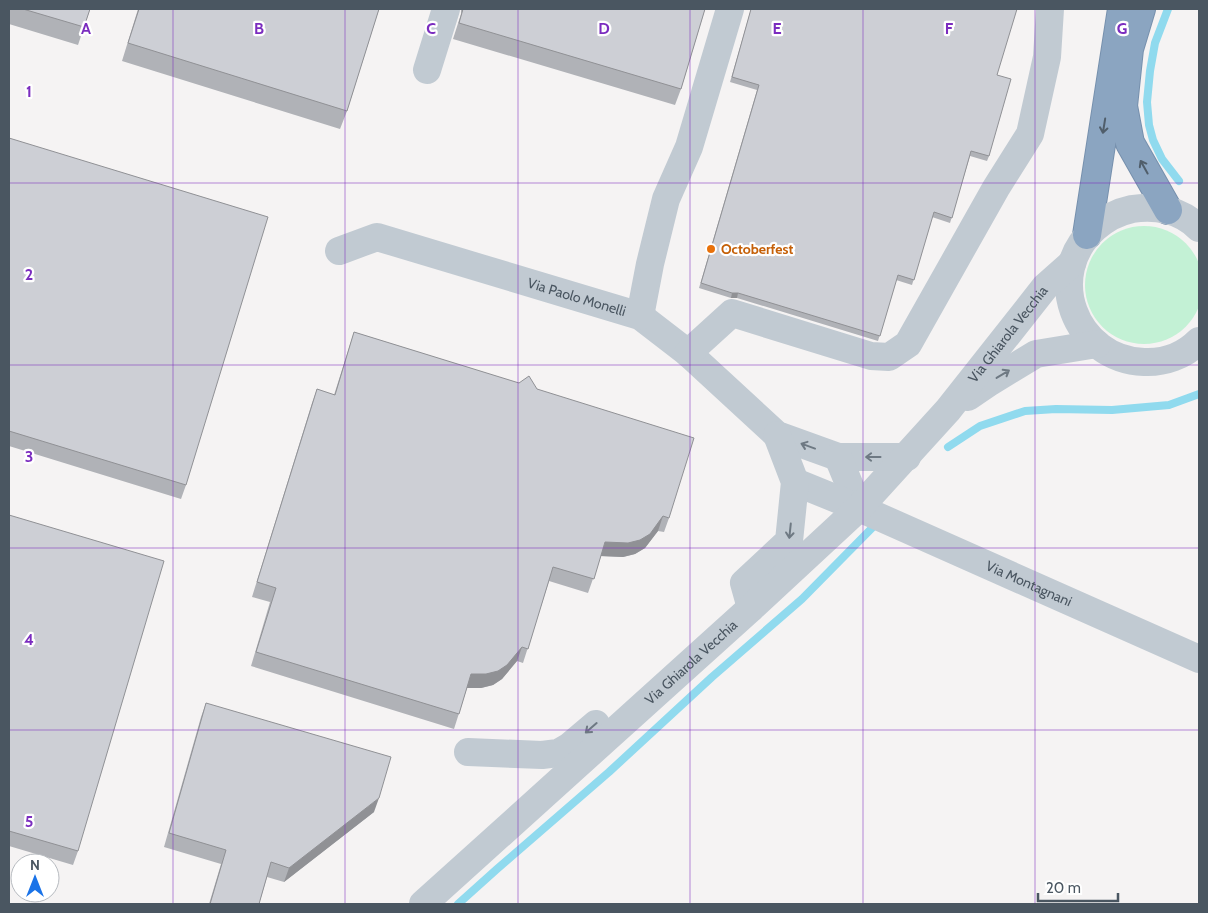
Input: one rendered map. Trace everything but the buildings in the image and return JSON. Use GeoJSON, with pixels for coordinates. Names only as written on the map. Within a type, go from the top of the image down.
{"type":"FeatureCollection","features":[{"type":"Feature","properties":{"kind":"highway"},"geometry":{"type":"LineString","coordinates":[[1087,235],[1122,9]]}},
{"type":"Feature","properties":{"kind":"highway"},"geometry":{"type":"LineString","coordinates":[[1141,9],[1129,48],[1123,106],[1130,143],[1168,210]]}},
{"type":"Feature","properties":{"kind":"street"},"geometry":{"type":"LineString","coordinates":[[427,70],[446,9]]}},
{"type":"Feature","properties":{"kind":"street"},"geometry":{"type":"LineString","coordinates":[[640,316],[650,264],[666,199],[689,147],[730,9]]}},
{"type":"Feature","properties":{"kind":"street"},"geometry":{"type":"LineString","coordinates":[[688,353],[732,314],[871,356],[889,357],[908,344],[996,188],[1030,134],[1047,57],[1050,9]]}},
{"type":"Feature","properties":{"kind":"street","name":"Via Ghiarola Vecchia"},"geometry":{"type":"LineString","coordinates":[[1198,225],[1168,210],[1146,207],[1124,211],[1104,220],[1087,235],[1078,248],[1072,263],[1069,293],[1072,308],[1086,334],[1096,344],[1114,356],[1134,361],[1155,362],[1175,357],[1194,347],[1199,342]]}},
{"type":"Feature","properties":{"kind":"street","name":"Via Paolo Monelli"},"geometry":{"type":"LineString","coordinates":[[339,250],[377,237],[640,316],[688,353],[777,435]]}},
{"type":"Feature","properties":{"kind":"street","name":"Via Ghiarola Vecchia"},"geometry":{"type":"LineString","coordinates":[[423,904],[859,508],[948,410],[1045,287],[1072,263]]}},
{"type":"Feature","properties":{"kind":"street","name":"Via Ghiarola Vecchia"},"geometry":{"type":"LineString","coordinates":[[948,410],[1036,354],[1096,344]]}},
{"type":"Feature","properties":{"kind":"street"},"geometry":{"type":"LineString","coordinates":[[777,435],[838,456],[907,456]]}},
{"type":"Feature","properties":{"kind":"street"},"geometry":{"type":"LineString","coordinates":[[751,608],[744,583],[789,541],[795,482],[777,435]]}},
{"type":"Feature","properties":{"kind":"street"},"geometry":{"type":"LineString","coordinates":[[838,456],[859,508]]}},
{"type":"Feature","properties":{"kind":"street","name":"Via Montagnani"},"geometry":{"type":"LineString","coordinates":[[795,482],[859,508],[1199,659]]}},
{"type":"Feature","properties":{"kind":"street"},"geometry":{"type":"LineString","coordinates":[[468,752],[542,755],[558,753],[570,746],[614,709],[630,718]]}},
{"type":"Feature","properties":{"kind":"green space"},"geometry":{"type":"Polygon","coordinates":[[[1144,226],[1166,231],[1177,236],[1193,252],[1198,263],[1203,285],[1198,307],[1193,318],[1177,334],[1166,339],[1144,344],[1122,339],[1111,334],[1095,318],[1090,307],[1085,285],[1090,263],[1095,252],[1111,236],[1122,231],[1144,226]]]}},
{"type":"Feature","properties":{"kind":"waterway"},"geometry":{"type":"LineString","coordinates":[[1168,9],[1155,43],[1147,102],[1149,125],[1153,140],[1162,159],[1179,181]]}},
{"type":"Feature","properties":{"kind":"waterway"},"geometry":{"type":"LineString","coordinates":[[948,447],[980,426],[1025,411],[1056,409],[1112,410],[1169,405],[1199,394]]}},
{"type":"Feature","properties":{"kind":"waterway"},"geometry":{"type":"LineString","coordinates":[[458,904],[802,599],[873,527]]}},
{"type":"Feature","properties":{"kind":"place","name":"Octoberfest"},"geometry":{"type":"Point","coordinates":[711,249]}}]}
